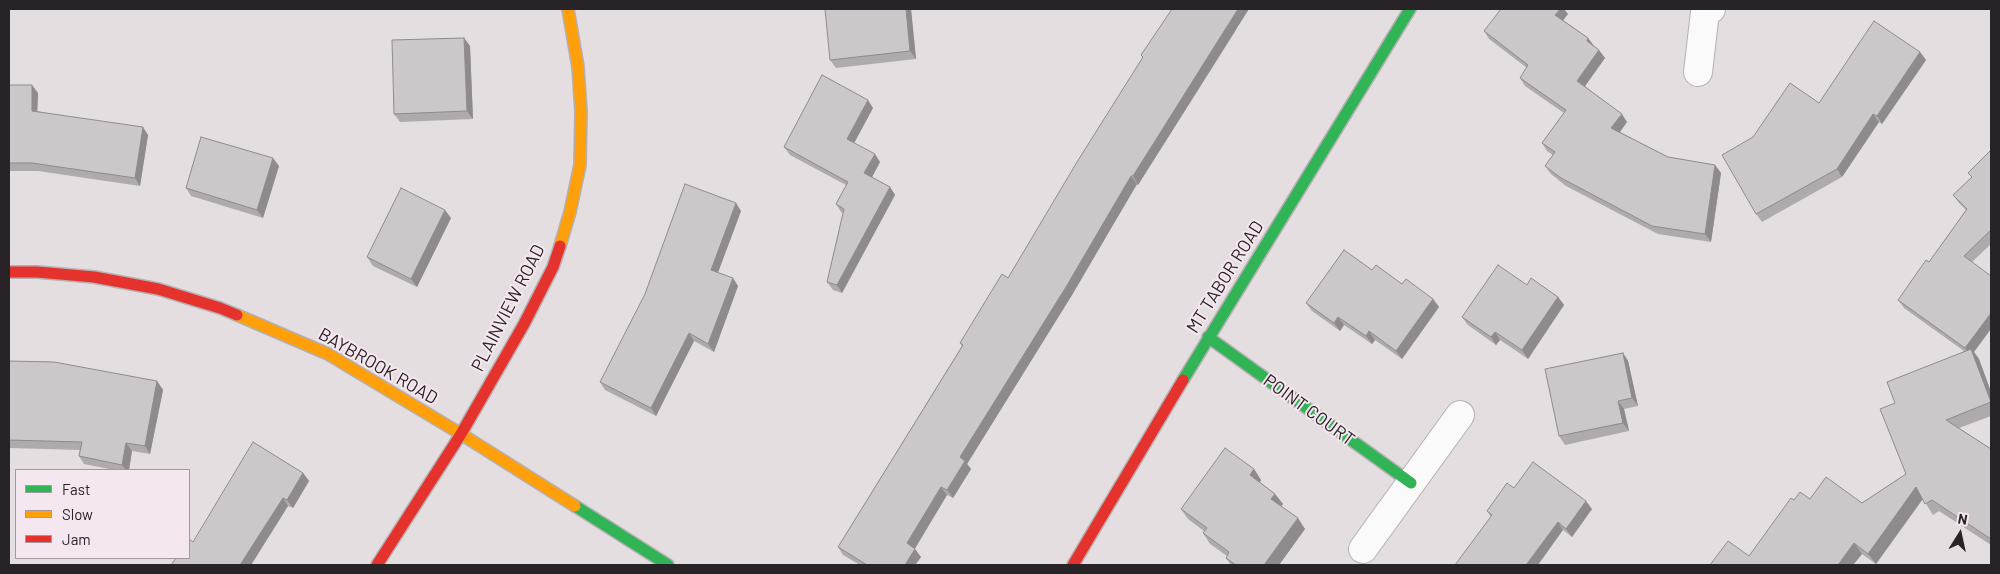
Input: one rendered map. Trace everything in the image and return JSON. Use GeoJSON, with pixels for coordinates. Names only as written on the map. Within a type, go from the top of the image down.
{"type":"FeatureCollection","features":[{"type":"Feature","properties":{"kind":"street","name":"PLAINVIEW ROAD"},"geometry":{"type":"LineString","coordinates":[[377,565],[461,434],[524,324],[553,267],[570,212],[580,165],[581,112],[576,50],[568,9]]}},
{"type":"Feature","properties":{"kind":"street","name":"MT TABOR ROAD"},"geometry":{"type":"LineString","coordinates":[[1072,565],[1208,337],[1410,9]]}},
{"type":"Feature","properties":{"kind":"street"},"geometry":{"type":"LineString","coordinates":[[1698,72],[1706,10]]}},
{"type":"Feature","properties":{"kind":"street","name":"BAYBROOK ROAD"},"geometry":{"type":"LineString","coordinates":[[9,272],[37,272],[94,277],[158,289],[220,308],[328,354],[461,434],[668,565]]}},
{"type":"Feature","properties":{"kind":"street","name":"POINT COURT"},"geometry":{"type":"LineString","coordinates":[[1208,337],[1411,483]]}},
{"type":"Feature","properties":{"kind":"street"},"geometry":{"type":"LineString","coordinates":[[1363,549],[1460,415]]}},
{"type":"Feature","properties":{"kind":"building"},"geometry":{"type":"Polygon","coordinates":[[[825,9],[906,9],[910,51],[830,60],[825,9]]]}},
{"type":"Feature","properties":{"kind":"building"},"geometry":{"type":"Polygon","coordinates":[[[1172,9],[1238,9],[1133,176],[1131,176],[1066,287],[960,457],[965,461],[947,490],[941,487],[907,543],[915,549],[905,565],[867,565],[838,547],[963,345],[960,343],[1002,274],[1008,278],[1077,162],[1143,57],[1141,55],[1172,9]]]}},
{"type":"Feature","properties":{"kind":"building"},"geometry":{"type":"Polygon","coordinates":[[[1501,9],[1560,9],[1555,15],[1588,38],[1587,41],[1599,50],[1577,81],[1622,114],[1611,128],[1668,157],[1715,165],[1705,234],[1652,226],[1561,178],[1545,166],[1555,152],[1542,143],[1566,110],[1520,78],[1528,65],[1484,31],[1501,9]]]}},
{"type":"Feature","properties":{"kind":"building"},"geometry":{"type":"Polygon","coordinates":[[[1874,21],[1920,52],[1877,116],[1873,114],[1837,169],[1756,214],[1722,155],[1753,137],[1790,83],[1819,103],[1874,21]]]}},
{"type":"Feature","properties":{"kind":"building"},"geometry":{"type":"Polygon","coordinates":[[[464,38],[467,111],[394,114],[392,40],[464,38]]]}},
{"type":"Feature","properties":{"kind":"building"},"geometry":{"type":"Polygon","coordinates":[[[822,75],[868,100],[847,139],[875,154],[864,173],[890,187],[837,285],[827,282],[844,209],[836,204],[848,182],[784,147],[822,75]]]}},
{"type":"Feature","properties":{"kind":"building"},"geometry":{"type":"Polygon","coordinates":[[[9,85],[32,85],[32,111],[143,127],[135,178],[32,163],[9,163],[9,85]]]}},
{"type":"Feature","properties":{"kind":"building"},"geometry":{"type":"Polygon","coordinates":[[[201,137],[273,158],[257,210],[186,188],[201,137]]]}},
{"type":"Feature","properties":{"kind":"building"},"geometry":{"type":"Polygon","coordinates":[[[1991,150],[1991,230],[1964,256],[1991,276],[1991,313],[1965,348],[1898,300],[1926,260],[1929,262],[1967,209],[1953,195],[1972,177],[1968,173],[1991,150]]]}},
{"type":"Feature","properties":{"kind":"building"},"geometry":{"type":"Polygon","coordinates":[[[685,184],[736,203],[711,270],[733,278],[708,344],[689,333],[651,408],[600,382],[645,294],[685,184]]]}},
{"type":"Feature","properties":{"kind":"building"},"geometry":{"type":"Polygon","coordinates":[[[401,188],[445,210],[411,279],[367,257],[401,188]]]}},
{"type":"Feature","properties":{"kind":"building"},"geometry":{"type":"Polygon","coordinates":[[[1344,250],[1372,270],[1376,265],[1402,284],[1406,279],[1433,299],[1396,351],[1369,331],[1366,336],[1338,317],[1334,323],[1306,303],[1344,250]]]}},
{"type":"Feature","properties":{"kind":"building"},"geometry":{"type":"Polygon","coordinates":[[[1498,265],[1527,285],[1531,278],[1558,297],[1522,350],[1495,332],[1491,337],[1462,317],[1498,265]]]}},
{"type":"Feature","properties":{"kind":"building"},"geometry":{"type":"Polygon","coordinates":[[[1971,349],[1991,402],[1946,420],[1991,449],[1991,539],[1932,500],[1925,504],[1916,487],[1868,554],[1854,543],[1838,565],[1710,565],[1728,541],[1749,556],[1791,498],[1794,500],[1800,492],[1810,499],[1826,477],[1862,503],[1906,474],[1880,409],[1895,403],[1887,382],[1971,349]]]}},
{"type":"Feature","properties":{"kind":"building"},"geometry":{"type":"Polygon","coordinates":[[[1623,353],[1632,398],[1618,401],[1623,423],[1559,436],[1545,369],[1623,353]]]}},
{"type":"Feature","properties":{"kind":"building"},"geometry":{"type":"Polygon","coordinates":[[[9,361],[54,362],[157,381],[145,446],[126,443],[122,465],[79,456],[82,442],[9,440],[9,361]]]}},
{"type":"Feature","properties":{"kind":"building"},"geometry":{"type":"Polygon","coordinates":[[[253,442],[303,473],[287,500],[283,498],[240,565],[171,565],[175,559],[190,559],[190,540],[193,542],[253,442]]]}},
{"type":"Feature","properties":{"kind":"building"},"geometry":{"type":"Polygon","coordinates":[[[1225,448],[1254,469],[1250,475],[1275,494],[1271,499],[1298,518],[1264,565],[1236,565],[1226,558],[1229,552],[1203,533],[1207,528],[1181,509],[1225,448]]]}},
{"type":"Feature","properties":{"kind":"building"},"geometry":{"type":"Polygon","coordinates":[[[1533,462],[1586,501],[1566,529],[1558,522],[1526,565],[1455,565],[1492,515],[1487,511],[1507,483],[1514,488],[1533,462]]]}},
{"type":"Feature","properties":{"kind":"traffic: fast"},"geometry":{"type":"LineString","coordinates":[[1183,380],[1410,9]]}},
{"type":"Feature","properties":{"kind":"traffic: fast"},"geometry":{"type":"LineString","coordinates":[[1208,337],[1411,483]]}},
{"type":"Feature","properties":{"kind":"traffic: fast"},"geometry":{"type":"LineString","coordinates":[[575,506],[668,565]]}},
{"type":"Feature","properties":{"kind":"traffic: slow"},"geometry":{"type":"LineString","coordinates":[[560,246],[570,212],[580,165],[581,112],[578,67],[568,9]]}},
{"type":"Feature","properties":{"kind":"traffic: slow"},"geometry":{"type":"LineString","coordinates":[[237,315],[328,354],[461,434],[575,506]]}},
{"type":"Feature","properties":{"kind":"traffic: jam"},"geometry":{"type":"LineString","coordinates":[[377,565],[461,434],[524,324],[553,267],[560,246]]}},
{"type":"Feature","properties":{"kind":"traffic: jam"},"geometry":{"type":"LineString","coordinates":[[9,272],[37,272],[94,277],[158,289],[237,315]]}},
{"type":"Feature","properties":{"kind":"traffic: jam"},"geometry":{"type":"LineString","coordinates":[[1073,565],[1183,380]]}}]}
